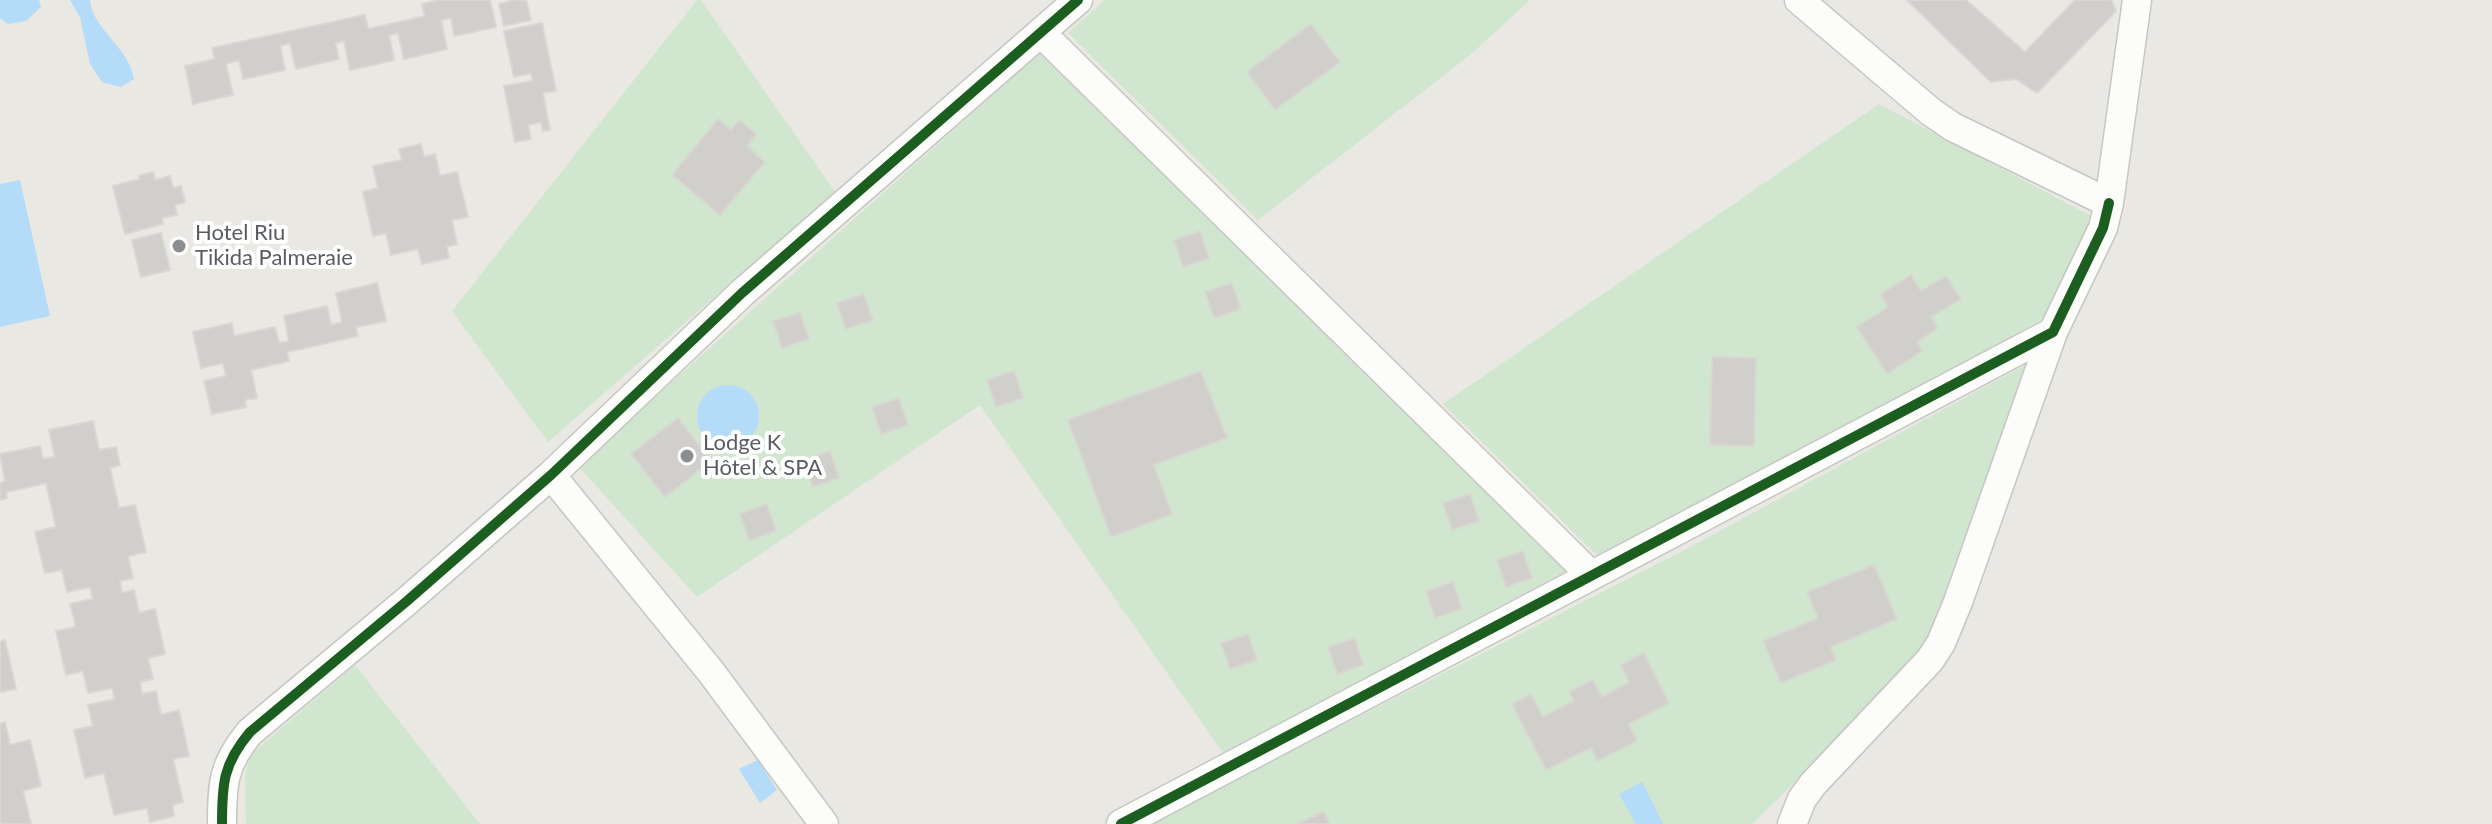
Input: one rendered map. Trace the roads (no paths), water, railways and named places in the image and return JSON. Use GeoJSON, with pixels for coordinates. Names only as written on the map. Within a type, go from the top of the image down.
{"type":"FeatureCollection","features":[{"type":"Feature","properties":{"kind":"street"},"geometry":{"type":"LineString","coordinates":[[222,824],[222,787],[227,765],[250,732],[551,475],[742,293],[1078,0]]}},
{"type":"Feature","properties":{"kind":"street"},"geometry":{"type":"LineString","coordinates":[[1799,0],[1931,112],[1953,127],[2109,203]]}},
{"type":"Feature","properties":{"kind":"street"},"geometry":{"type":"LineString","coordinates":[[1792,824],[1802,799],[1813,784],[1930,660],[1941,643],[2053,332],[2103,228],[2137,0]]}},
{"type":"Feature","properties":{"kind":"street"},"geometry":{"type":"LineString","coordinates":[[1041,33],[1591,575]]}},
{"type":"Feature","properties":{"kind":"street"},"geometry":{"type":"LineString","coordinates":[[1121,824],[2053,332]]}},
{"type":"Feature","properties":{"kind":"street"},"geometry":{"type":"LineString","coordinates":[[551,475],[711,672],[824,824]]}},
{"type":"Feature","properties":{"kind":"water"},"geometry":{"type":"Polygon","coordinates":[[[0,0],[39,0],[41,7],[26,21],[8,24],[0,18],[0,0]]]}},
{"type":"Feature","properties":{"kind":"water"},"geometry":{"type":"Polygon","coordinates":[[[70,0],[90,0],[97,20],[125,57],[134,79],[121,87],[102,82],[90,64],[80,17],[70,0]]]}},
{"type":"Feature","properties":{"kind":"water"},"geometry":{"type":"Polygon","coordinates":[[[20,180],[50,316],[0,327],[0,184],[20,180]]]}},
{"type":"Feature","properties":{"kind":"water"},"geometry":{"type":"Polygon","coordinates":[[[728,385],[740,387],[750,394],[757,404],[757,428],[750,438],[740,445],[728,447],[716,445],[706,438],[699,428],[697,416],[699,404],[706,394],[716,387],[728,385]]]}},
{"type":"Feature","properties":{"kind":"water"},"geometry":{"type":"Polygon","coordinates":[[[758,760],[777,790],[760,803],[739,769],[758,760]]]}},
{"type":"Feature","properties":{"kind":"water"},"geometry":{"type":"Polygon","coordinates":[[[1642,782],[1663,824],[1636,824],[1619,794],[1642,782]]]}},
{"type":"Feature","properties":{"kind":"place","name":"Hotel Riu Tikida Palmeraie"},"geometry":{"type":"Point","coordinates":[179,246]}},
{"type":"Feature","properties":{"kind":"place","name":"Lodge K Hôtel & SPA"},"geometry":{"type":"Point","coordinates":[687,456]}}]}
